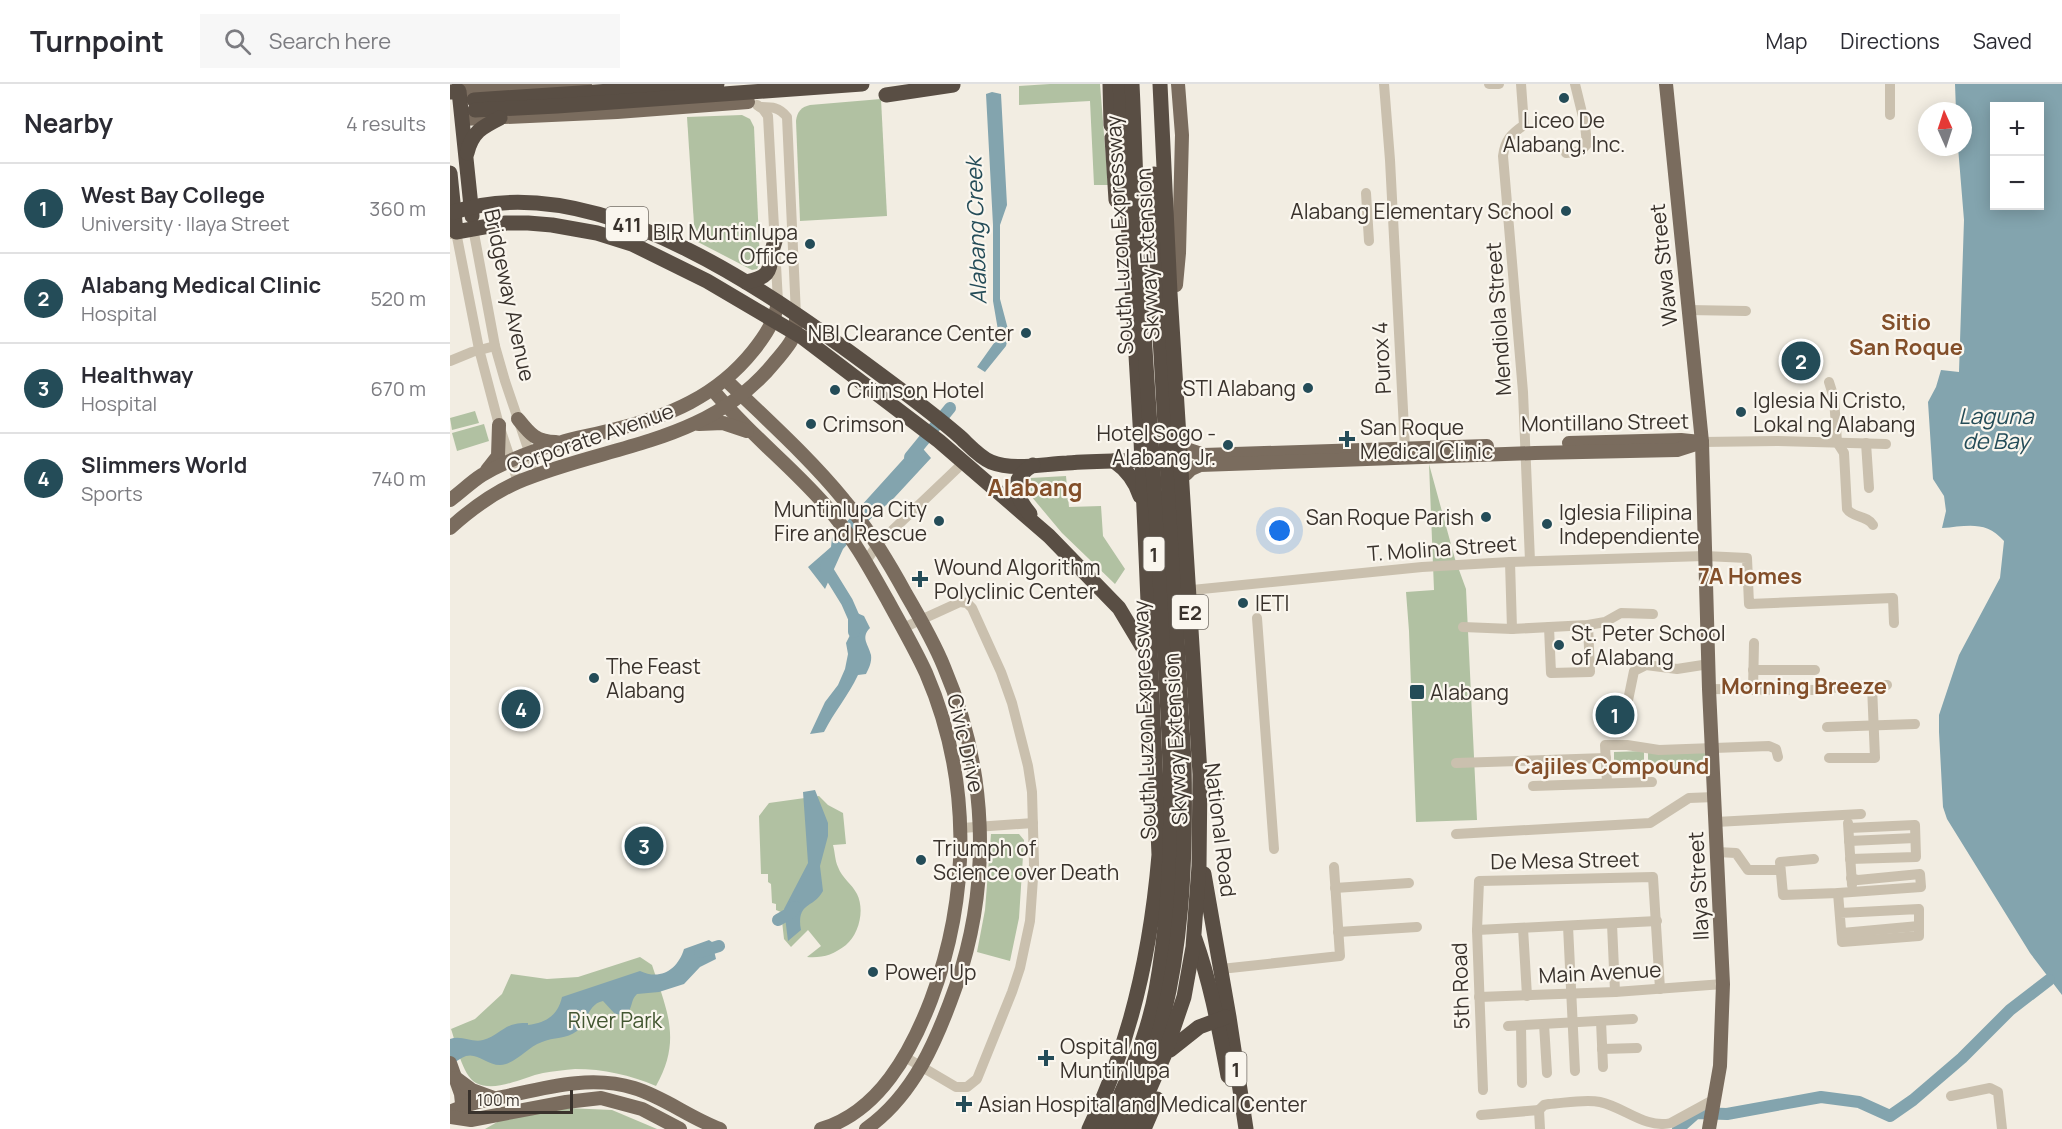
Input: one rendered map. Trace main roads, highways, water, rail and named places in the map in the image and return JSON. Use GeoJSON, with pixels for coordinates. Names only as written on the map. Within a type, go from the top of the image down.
{"type":"FeatureCollection","features":[{"type":"Feature","properties":{"kind":"highway"},"geometry":{"type":"LineString","coordinates":[[465,112],[717,84]]}},
{"type":"Feature","properties":{"kind":"highway"},"geometry":{"type":"LineString","coordinates":[[465,112],[862,84]]}},
{"type":"Feature","properties":{"kind":"highway"},"geometry":{"type":"LineString","coordinates":[[1110,84],[1111,132],[1126,315]]}},
{"type":"Feature","properties":{"kind":"highway","name":"Skyway Extension"},"geometry":{"type":"LineString","coordinates":[[1086,1129],[1104,1098],[1137,997],[1156,890],[1159,855],[1141,440],[1120,84]]}},
{"type":"Feature","properties":{"kind":"highway","name":"South Luzon Expressway"},"geometry":{"type":"LineString","coordinates":[[1104,1129],[1120,1096],[1156,992],[1169,899],[1171,810],[1132,84]]}},
{"type":"Feature","properties":{"kind":"highway","name":"South Luzon Expressway"},"geometry":{"type":"LineString","coordinates":[[1119,1129],[1152,1054],[1169,995],[1183,902],[1184,762],[1160,337],[1151,84]]}},
{"type":"Feature","properties":{"kind":"highway","name":"Skyway Extension"},"geometry":{"type":"LineString","coordinates":[[1131,1129],[1164,1056],[1184,997],[1193,947],[1200,845],[1200,774],[1170,293],[1160,84]]}},
{"type":"Feature","properties":{"kind":"highway"},"geometry":{"type":"LineString","coordinates":[[1164,84],[1171,254],[1195,456],[1176,490]]}},
{"type":"Feature","properties":{"kind":"highway"},"geometry":{"type":"LineString","coordinates":[[886,95],[953,85]]}},
{"type":"Feature","properties":{"kind":"highway","name":"Bridgeway Avenue"},"geometry":{"type":"LineString","coordinates":[[456,89],[465,112],[465,161],[473,228]]}},
{"type":"Feature","properties":{"kind":"highway"},"geometry":{"type":"LineString","coordinates":[[754,104],[777,91]]}},
{"type":"Feature","properties":{"kind":"highway"},"geometry":{"type":"LineString","coordinates":[[465,161],[475,132],[500,118]]}},
{"type":"Feature","properties":{"kind":"highway","name":"Bridgeway Avenue"},"geometry":{"type":"LineString","coordinates":[[450,173],[453,233]]}},
{"type":"Feature","properties":{"kind":"highway","name":"411"},"geometry":{"type":"LineString","coordinates":[[452,213],[471,207],[520,203],[547,204],[631,225],[674,244],[746,282],[778,302],[950,427],[988,461],[1005,466],[1149,460]]}},
{"type":"Feature","properties":{"kind":"highway","name":"411"},"geometry":{"type":"LineString","coordinates":[[453,233],[506,223],[552,225],[597,233],[632,244],[677,266],[796,333],[939,441],[1049,536],[1119,608],[1162,682]]}},
{"type":"Feature","properties":{"kind":"highway"},"geometry":{"type":"LineString","coordinates":[[746,282],[760,279],[769,270],[775,241]]}},
{"type":"Feature","properties":{"kind":"highway"},"geometry":{"type":"LineString","coordinates":[[1126,315],[1141,291],[1152,285],[1176,285]]}},
{"type":"Feature","properties":{"kind":"highway","name":"National Road"},"geometry":{"type":"LineString","coordinates":[[1126,315],[1142,348]]}},
{"type":"Feature","properties":{"kind":"highway","name":"National Road"},"geometry":{"type":"LineString","coordinates":[[1237,1129],[1223,1018],[1221,969],[1192,807],[1182,591],[1165,338],[1158,333],[1151,333],[1144,337],[1142,348],[1168,813],[1180,900],[1223,1018],[1246,1129]]}},
{"type":"Feature","properties":{"kind":"highway"},"geometry":{"type":"LineString","coordinates":[[1136,618],[1143,624],[1148,622],[1143,511],[1137,487],[1126,469],[1114,461],[1136,441],[1144,428],[1146,415]]}},
{"type":"Feature","properties":{"kind":"highway"},"geometry":{"type":"LineString","coordinates":[[1033,465],[1023,472],[1017,480],[1016,487],[1023,506],[1049,536]]}},
{"type":"Feature","properties":{"kind":"highway","name":"411"},"geometry":{"type":"LineString","coordinates":[[1119,608],[1136,618],[1160,648]]}},
{"type":"Feature","properties":{"kind":"highway"},"geometry":{"type":"LineString","coordinates":[[1167,788],[1173,804],[1179,811],[1192,807]]}},
{"type":"Feature","properties":{"kind":"highway"},"geometry":{"type":"LineString","coordinates":[[1086,1129],[1107,1087],[1128,1035],[1147,966],[1165,864],[1168,813]]}},
{"type":"Feature","properties":{"kind":"highway"},"geometry":{"type":"LineString","coordinates":[[1187,919],[1203,920],[1211,916]]}},
{"type":"Feature","properties":{"kind":"highway"},"geometry":{"type":"LineString","coordinates":[[1128,1035],[1152,1049],[1170,1050],[1199,1027],[1223,1018]]}},
{"type":"Feature","properties":{"kind":"highway"},"geometry":{"type":"LineString","coordinates":[[1144,1129],[1176,1046]]}},
{"type":"Feature","properties":{"kind":"main road"},"geometry":{"type":"LineString","coordinates":[[478,84],[496,91]]}},
{"type":"Feature","properties":{"kind":"main road"},"geometry":{"type":"LineString","coordinates":[[456,89],[496,91],[585,84]]}},
{"type":"Feature","properties":{"kind":"main road"},"geometry":{"type":"LineString","coordinates":[[1176,285],[1182,135],[1178,84]]}},
{"type":"Feature","properties":{"kind":"main road","name":"Wawa Street"},"geometry":{"type":"LineString","coordinates":[[1666,84],[1702,442]]}},
{"type":"Feature","properties":{"kind":"main road"},"geometry":{"type":"LineString","coordinates":[[465,112],[500,118],[754,104]]}},
{"type":"Feature","properties":{"kind":"main road","name":"Corporate Avenue"},"geometry":{"type":"LineString","coordinates":[[450,500],[481,475],[511,461],[561,442],[648,420],[713,390],[726,380],[757,346],[774,320],[778,302]]}},
{"type":"Feature","properties":{"kind":"main road"},"geometry":{"type":"LineString","coordinates":[[796,315],[796,333]]}},
{"type":"Feature","properties":{"kind":"main road","name":"Corporate Avenue"},"geometry":{"type":"LineString","coordinates":[[450,528],[482,502],[518,482],[568,464],[656,440],[686,428],[726,406],[742,396],[764,375],[796,333]]}},
{"type":"Feature","properties":{"kind":"main road"},"geometry":{"type":"LineString","coordinates":[[762,415],[757,398],[764,375]]}},
{"type":"Feature","properties":{"kind":"main road","name":"Civic Drive"},"geometry":{"type":"LineString","coordinates":[[726,380],[803,455],[844,499],[874,538],[944,666],[959,707],[974,767],[981,826],[975,914],[969,944],[954,992],[921,1067],[897,1102],[866,1129]]}},
{"type":"Feature","properties":{"kind":"main road","name":"Civic Drive"},"geometry":{"type":"LineString","coordinates":[[713,390],[753,434],[832,513],[862,555],[926,674],[940,712],[955,775],[962,828],[960,886],[945,958],[927,1010],[905,1057],[869,1101],[852,1115],[821,1129]]}},
{"type":"Feature","properties":{"kind":"main road"},"geometry":{"type":"LineString","coordinates":[[518,419],[536,439],[543,442],[561,442]]}},
{"type":"Feature","properties":{"kind":"main road"},"geometry":{"type":"LineString","coordinates":[[686,428],[698,424],[723,423],[753,434]]}},
{"type":"Feature","properties":{"kind":"main road"},"geometry":{"type":"LineString","coordinates":[[481,475],[493,465],[498,456],[499,425]]}},
{"type":"Feature","properties":{"kind":"main road","name":"Montillano Street"},"geometry":{"type":"LineString","coordinates":[[1195,456],[1526,449],[1677,450],[1702,442]]}},
{"type":"Feature","properties":{"kind":"main road","name":"Ilaya Street"},"geometry":{"type":"LineString","coordinates":[[1702,442],[1708,664],[1723,984],[1720,1066],[1709,1129]]}},
{"type":"Feature","properties":{"kind":"main road"},"geometry":{"type":"LineString","coordinates":[[450,1064],[456,1078],[458,1117]]}},
{"type":"Feature","properties":{"kind":"main road"},"geometry":{"type":"LineString","coordinates":[[456,1078],[476,1093],[496,1098]]}},
{"type":"Feature","properties":{"kind":"main road"},"geometry":{"type":"LineString","coordinates":[[458,1117],[496,1098],[562,1085],[600,1082],[648,1093],[720,1129]]}},
{"type":"Feature","properties":{"kind":"main road"},"geometry":{"type":"LineString","coordinates":[[458,1117],[493,1117],[566,1102],[601,1098],[642,1109],[680,1129]]}},
{"type":"Feature","properties":{"kind":"main road"},"geometry":{"type":"LineString","coordinates":[[479,1129],[493,1117]]}},
{"type":"Feature","properties":{"kind":"water","name":"Laguna de Bay"},"geometry":{"type":"Polygon","coordinates":[[[1955,84],[2062,84],[2062,995],[2030,953],[1947,819],[1943,807],[1939,715],[1959,655],[2000,578],[2004,541],[1997,534],[1983,527],[1942,528],[1946,511],[1944,496],[1933,479],[1928,402],[1941,370],[1959,372],[1964,220],[1959,156],[1972,156],[1972,102],[1956,102],[1955,84]]]}},
{"type":"Feature","properties":{"kind":"water"},"geometry":{"type":"Polygon","coordinates":[[[992,92],[1001,94],[1007,205],[1000,225],[1000,299],[1009,333],[1006,346],[985,372],[977,367],[999,336],[993,301],[993,225],[986,94],[992,92]]]}},
{"type":"Feature","properties":{"kind":"water"},"geometry":{"type":"Polygon","coordinates":[[[918,443],[931,458],[843,549],[825,589],[808,567],[831,547],[832,538],[918,443]]]}},
{"type":"Feature","properties":{"kind":"water"},"geometry":{"type":"Polygon","coordinates":[[[857,613],[864,616],[870,628],[865,638],[871,655],[869,667],[866,674],[858,675],[824,732],[810,734],[825,702],[838,685],[845,669],[848,654],[846,643],[851,633],[850,622],[857,613]]]}},
{"type":"Feature","properties":{"kind":"water"},"geometry":{"type":"Polygon","coordinates":[[[815,790],[828,823],[828,836],[820,866],[823,891],[803,910],[800,921],[801,930],[788,941],[784,909],[808,863],[803,792],[815,790]]]}},
{"type":"Feature","properties":{"kind":"water"},"geometry":{"type":"Polygon","coordinates":[[[709,940],[712,942],[716,959],[700,967],[684,984],[659,992],[637,994],[625,1015],[615,1014],[603,1001],[591,1009],[581,1027],[573,1034],[537,1044],[506,1064],[495,1064],[471,1055],[450,1065],[450,1039],[483,1040],[513,1025],[528,1023],[528,1025],[546,1020],[558,1009],[562,997],[640,971],[655,975],[662,974],[678,962],[684,949],[709,940]]]}},
{"type":"Feature","properties":{"kind":"waterway","name":"Alabang Creek"},"geometry":{"type":"LineString","coordinates":[[910,457],[950,408]]}},
{"type":"Feature","properties":{"kind":"waterway","name":"Alabang Creek"},"geometry":{"type":"LineString","coordinates":[[827,564],[826,568],[854,618],[854,632]]}},
{"type":"Feature","properties":{"kind":"waterway","name":"Alabang Creek"},"geometry":{"type":"LineString","coordinates":[[778,920],[792,912],[795,907]]}},
{"type":"Feature","properties":{"kind":"waterway","name":"Alabang Creek"},"geometry":{"type":"LineString","coordinates":[[700,952],[719,946]]}},
{"type":"Feature","properties":{"kind":"waterway"},"geometry":{"type":"LineString","coordinates":[[1678,1129],[1696,1113],[1727,1114],[1821,1097],[1859,1102],[1890,1116],[1913,1100],[1962,1058],[2010,1010],[2049,980]]}},
{"type":"Feature","properties":{"kind":"place","name":"Liceo De Alabang, Inc."},"geometry":{"type":"Point","coordinates":[1564,98]}},
{"type":"Feature","properties":{"kind":"place","name":"Alabang Elementary School"},"geometry":{"type":"Point","coordinates":[1566,211]}},
{"type":"Feature","properties":{"kind":"place","name":"BIR Muntinlupa Office"},"geometry":{"type":"Point","coordinates":[810,244]}},
{"type":"Feature","properties":{"kind":"place","name":"NBI Clearance Center"},"geometry":{"type":"Point","coordinates":[1026,333]}},
{"type":"Feature","properties":{"kind":"place","name":"Alabang Medical Clinic"},"geometry":{"type":"Point","coordinates":[1801,361]}},
{"type":"Feature","properties":{"kind":"place","name":"STI Alabang"},"geometry":{"type":"Point","coordinates":[1308,388]}},
{"type":"Feature","properties":{"kind":"place","name":"Crimson Hotel"},"geometry":{"type":"Point","coordinates":[835,390]}},
{"type":"Feature","properties":{"kind":"place","name":"Iglesia Ni Cristo, Lokal ng Alabang"},"geometry":{"type":"Point","coordinates":[1741,412]}},
{"type":"Feature","properties":{"kind":"place","name":"Crimson"},"geometry":{"type":"Point","coordinates":[811,424]}},
{"type":"Feature","properties":{"kind":"place","name":"San Roque Medical Clinic"},"geometry":{"type":"Point","coordinates":[1347,439]}},
{"type":"Feature","properties":{"kind":"place","name":"Hotel Sogo - Alabang Jr."},"geometry":{"type":"Point","coordinates":[1228,445]}},
{"type":"Feature","properties":{"kind":"place","name":"San Roque Parish"},"geometry":{"type":"Point","coordinates":[1486,517]}},
{"type":"Feature","properties":{"kind":"place","name":"Muntinlupa City Fire and Rescue"},"geometry":{"type":"Point","coordinates":[939,521]}},
{"type":"Feature","properties":{"kind":"place","name":"Iglesia Filipina Independiente"},"geometry":{"type":"Point","coordinates":[1547,524]}},
{"type":"Feature","properties":{"kind":"place","name":"Wound Algorithm Polyclinic Center"},"geometry":{"type":"Point","coordinates":[920,579]}},
{"type":"Feature","properties":{"kind":"place","name":"IETI"},"geometry":{"type":"Point","coordinates":[1243,603]}},
{"type":"Feature","properties":{"kind":"place","name":"St. Peter School of Alabang"},"geometry":{"type":"Point","coordinates":[1559,645]}},
{"type":"Feature","properties":{"kind":"place","name":"The Feast Alabang"},"geometry":{"type":"Point","coordinates":[594,678]}},
{"type":"Feature","properties":{"kind":"place","name":"Alabang"},"geometry":{"type":"Point","coordinates":[1417,692]}},
{"type":"Feature","properties":{"kind":"place","name":"Slimmers World"},"geometry":{"type":"Point","coordinates":[521,709]}},
{"type":"Feature","properties":{"kind":"place","name":"West Bay College"},"geometry":{"type":"Point","coordinates":[1615,715]}},
{"type":"Feature","properties":{"kind":"place","name":"Healthway"},"geometry":{"type":"Point","coordinates":[644,846]}},
{"type":"Feature","properties":{"kind":"place","name":"Triumph of Science over Death"},"geometry":{"type":"Point","coordinates":[921,860]}},
{"type":"Feature","properties":{"kind":"place","name":"Power Up"},"geometry":{"type":"Point","coordinates":[873,972]}},
{"type":"Feature","properties":{"kind":"place","name":"Ospital ng Muntinlupa"},"geometry":{"type":"Point","coordinates":[1046,1058]}},
{"type":"Feature","properties":{"kind":"place","name":"Asian Hospital and Medical Center"},"geometry":{"type":"Point","coordinates":[964,1104]}},
{"type":"Feature","properties":{"kind":"district","name":"Sitio San Roque"},"geometry":{"type":"Point","coordinates":[1906,334]}},
{"type":"Feature","properties":{"kind":"district","name":"Alabang"},"geometry":{"type":"Point","coordinates":[1035,486]}},
{"type":"Feature","properties":{"kind":"district","name":"7A Homes"},"geometry":{"type":"Point","coordinates":[1750,576]}},
{"type":"Feature","properties":{"kind":"district","name":"Morning Breeze"},"geometry":{"type":"Point","coordinates":[1804,686]}},
{"type":"Feature","properties":{"kind":"district","name":"Cajiles Compound"},"geometry":{"type":"Point","coordinates":[1612,766]}},
{"type":"Feature","properties":{"kind":"park label","name":"River Park"},"geometry":{"type":"Point","coordinates":[615,1020]}}]}
